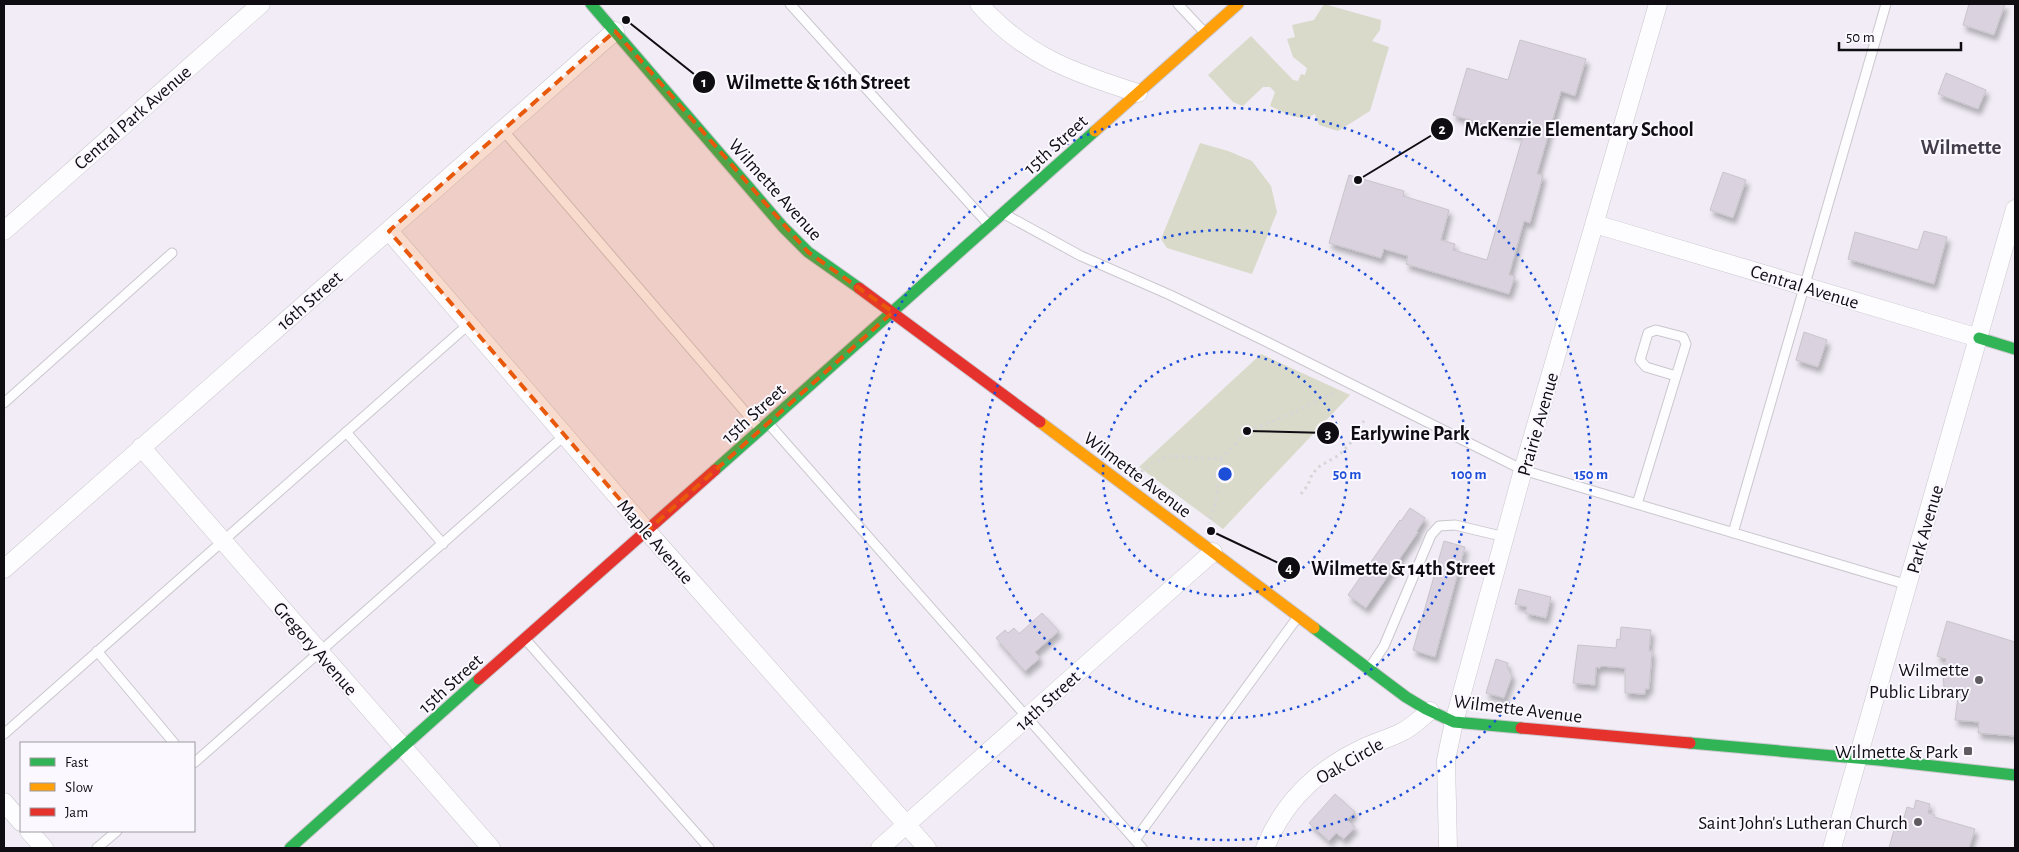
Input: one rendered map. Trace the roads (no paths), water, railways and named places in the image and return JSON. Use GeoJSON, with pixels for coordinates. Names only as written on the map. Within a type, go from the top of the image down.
{"type":"FeatureCollection","features":[{"type":"Feature","properties":{"kind":"street","name":"Central Park Avenue"},"geometry":{"type":"LineString","coordinates":[[4,231],[261,4]]}},
{"type":"Feature","properties":{"kind":"street"},"geometry":{"type":"LineString","coordinates":[[979,4],[1004,30],[1048,59],[1069,70],[1138,93]]}},
{"type":"Feature","properties":{"kind":"street","name":"15th Street"},"geometry":{"type":"LineString","coordinates":[[290,848],[1238,4]]}},
{"type":"Feature","properties":{"kind":"street","name":"Prairie Avenue"},"geometry":{"type":"LineString","coordinates":[[1448,848],[1446,760],[1454,722],[1524,470],[1658,4]]}},
{"type":"Feature","properties":{"kind":"street","name":"Wilmette Avenue"},"geometry":{"type":"LineString","coordinates":[[598,6],[615,30],[783,227],[808,252],[893,312],[1406,697],[1430,711],[1454,722],[2015,775]]}},
{"type":"Feature","properties":{"kind":"street","name":"16th Street"},"geometry":{"type":"LineString","coordinates":[[4,569],[615,30]]}},
{"type":"Feature","properties":{"kind":"street","name":"Park Avenue"},"geometry":{"type":"LineString","coordinates":[[1832,848],[2015,209]]}},
{"type":"Feature","properties":{"kind":"street","name":"Central Avenue"},"geometry":{"type":"LineString","coordinates":[[1595,224],[2015,349]]}},
{"type":"Feature","properties":{"kind":"street","name":"Maple Avenue"},"geometry":{"type":"LineString","coordinates":[[388,230],[647,531],[927,848]]}},
{"type":"Feature","properties":{"kind":"street","name":"Gregory Avenue"},"geometry":{"type":"LineString","coordinates":[[141,447],[491,848]]}},
{"type":"Feature","properties":{"kind":"street","name":"14th Street"},"geometry":{"type":"LineString","coordinates":[[880,848],[1213,552]]}},
{"type":"Feature","properties":{"kind":"street","name":"Oak Circle"},"geometry":{"type":"LineString","coordinates":[[1266,848],[1271,833],[1282,814],[1312,780],[1334,764],[1358,751],[1403,731],[1430,711]]}},
{"type":"Feature","properties":{"kind":"street"},"geometry":{"type":"LineString","coordinates":[[4,802],[20,821]]}},
{"type":"Feature","properties":{"kind":"street"},"geometry":{"type":"LineString","coordinates":[[30,832],[44,848]]}},
{"type":"Feature","properties":{"kind":"lane"},"geometry":{"type":"LineString","coordinates":[[790,4],[990,226]]}},
{"type":"Feature","properties":{"kind":"lane"},"geometry":{"type":"LineString","coordinates":[[1178,4],[1205,33]]}},
{"type":"Feature","properties":{"kind":"lane"},"geometry":{"type":"LineString","coordinates":[[1733,533],[1886,4]]}},
{"type":"Feature","properties":{"kind":"lane"},"geometry":{"type":"LineString","coordinates":[[502,129],[764,426],[1142,848]]}},
{"type":"Feature","properties":{"kind":"lane"},"geometry":{"type":"LineString","coordinates":[[1003,213],[1080,256],[1170,295],[1524,470],[1908,585]]}},
{"type":"Feature","properties":{"kind":"lane"},"geometry":{"type":"LineString","coordinates":[[4,403],[172,253]]}},
{"type":"Feature","properties":{"kind":"lane"},"geometry":{"type":"LineString","coordinates":[[4,734],[469,324]]}},
{"type":"Feature","properties":{"kind":"lane"},"geometry":{"type":"LineString","coordinates":[[1637,504],[1686,344],[1682,337],[1656,330],[1648,333],[1640,360],[1646,367],[1676,376]]}},
{"type":"Feature","properties":{"kind":"lane"},"geometry":{"type":"LineString","coordinates":[[346,432],[443,544]]}},
{"type":"Feature","properties":{"kind":"lane"},"geometry":{"type":"LineString","coordinates":[[195,762],[565,436]]}},
{"type":"Feature","properties":{"kind":"lane"},"geometry":{"type":"LineString","coordinates":[[1369,669],[1384,646],[1431,534],[1439,526],[1455,525],[1505,537]]}},
{"type":"Feature","properties":{"kind":"lane"},"geometry":{"type":"LineString","coordinates":[[1135,840],[1298,616]]}},
{"type":"Feature","properties":{"kind":"lane"},"geometry":{"type":"LineString","coordinates":[[526,639],[709,848]]}},
{"type":"Feature","properties":{"kind":"lane"},"geometry":{"type":"LineString","coordinates":[[97,651],[173,742]]}},
{"type":"Feature","properties":{"kind":"lane"},"geometry":{"type":"LineString","coordinates":[[97,848],[116,832]]}},
{"type":"Feature","properties":{"kind":"place","name":"Wilmette & 16th Street"},"geometry":{"type":"Point","coordinates":[626,20]}},
{"type":"Feature","properties":{"kind":"place","name":"McKenzie Elementary School"},"geometry":{"type":"Point","coordinates":[1358,180]}},
{"type":"Feature","properties":{"kind":"place","name":"Earlywine Park"},"geometry":{"type":"Point","coordinates":[1247,431]}},
{"type":"Feature","properties":{"kind":"place","name":"Wilmette & 14th Street"},"geometry":{"type":"Point","coordinates":[1211,531]}},
{"type":"Feature","properties":{"kind":"place","name":"Wilmette Public Library"},"geometry":{"type":"Point","coordinates":[1979,680]}},
{"type":"Feature","properties":{"kind":"place","name":"Wilmette & Park"},"geometry":{"type":"Point","coordinates":[1968,751]}},
{"type":"Feature","properties":{"kind":"place","name":"Saint John's Lutheran Church"},"geometry":{"type":"Point","coordinates":[1918,822]}},
{"type":"Feature","properties":{"kind":"district","name":"Wilmette"},"geometry":{"type":"Point","coordinates":[1961,147]}}]}
